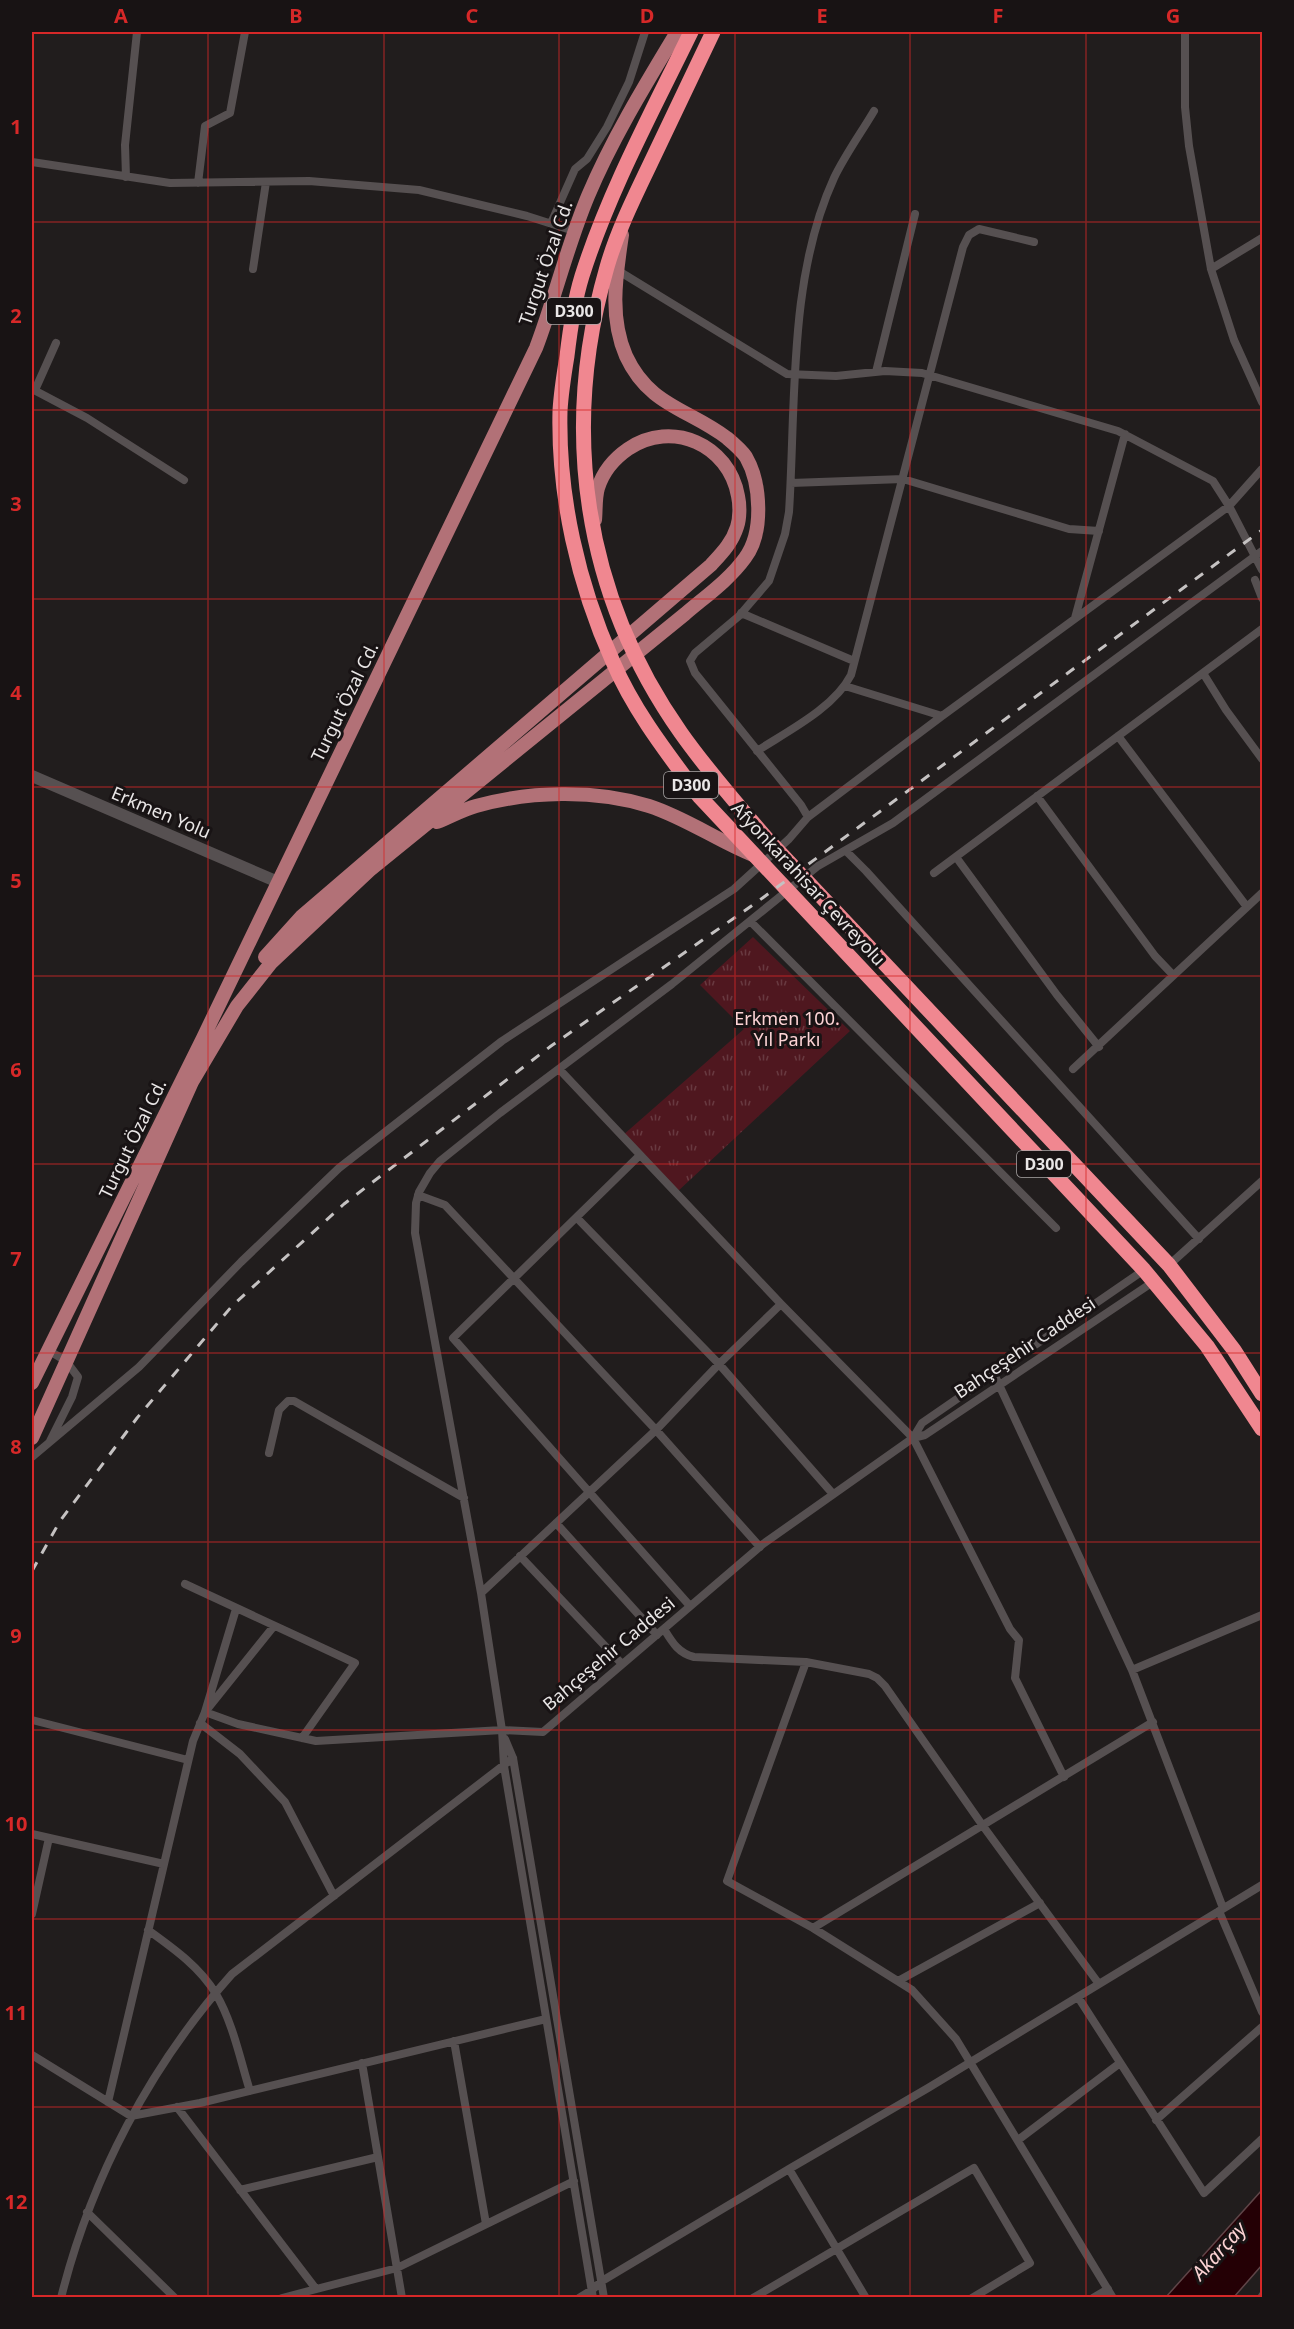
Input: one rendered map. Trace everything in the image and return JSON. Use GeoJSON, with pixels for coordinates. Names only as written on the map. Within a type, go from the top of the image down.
{"type":"FeatureCollection","features":[{"type":"Feature","properties":{"kind":"highway","name":"Afyonkarahisar Çevreyolu"},"geometry":{"type":"LineString","coordinates":[[691,32],[605,209],[581,278],[569,333],[560,409],[561,461],[568,519],[592,610],[613,663],[637,708],[699,796],[1149,1276],[1207,1346],[1263,1429]]}},
{"type":"Feature","properties":{"kind":"highway","name":"D300"},"geometry":{"type":"LineString","coordinates":[[624,219],[713,32]]}},
{"type":"Feature","properties":{"kind":"highway","name":"Afyonkarahisar Çevreyolu"},"geometry":{"type":"LineString","coordinates":[[624,219],[607,266],[594,318],[587,368],[584,473],[594,537],[611,597],[631,647],[654,690],[680,732],[714,778],[767,839],[1169,1265],[1215,1323],[1263,1394]]}},
{"type":"Feature","properties":{"kind":"main road","name":"Turgut Özal Cd."},"geometry":{"type":"LineString","coordinates":[[32,1438],[278,882],[536,348],[574,231],[604,161],[677,32]]}},
{"type":"Feature","properties":{"kind":"main road"},"geometry":{"type":"LineString","coordinates":[[207,1043],[271,963],[363,876],[723,582],[747,556],[755,536],[759,508],[757,483],[746,456],[726,438],[659,398],[643,382],[626,357],[618,330],[614,301],[624,219]]}},
{"type":"Feature","properties":{"kind":"main road"},"geometry":{"type":"LineString","coordinates":[[207,1043],[254,969],[302,916],[728,548],[738,526],[740,503],[736,481],[725,462],[710,449],[694,441],[676,437],[658,437],[639,441],[615,458],[598,488],[594,537]]}},
{"type":"Feature","properties":{"kind":"main road"},"geometry":{"type":"LineString","coordinates":[[424,826],[473,807],[510,798],[561,795],[607,797],[650,807],[701,828],[753,855]]}},
{"type":"Feature","properties":{"kind":"main road","name":"Turgut Özal Cd."},"geometry":{"type":"LineString","coordinates":[[32,1383],[207,1043]]}},
{"type":"Feature","properties":{"kind":"street"},"geometry":{"type":"LineString","coordinates":[[126,177],[125,145],[137,32]]}},
{"type":"Feature","properties":{"kind":"street"},"geometry":{"type":"LineString","coordinates":[[198,183],[205,126],[230,113],[245,32]]}},
{"type":"Feature","properties":{"kind":"street"},"geometry":{"type":"LineString","coordinates":[[551,223],[575,170],[587,159],[597,143],[629,82],[645,32]]}},
{"type":"Feature","properties":{"kind":"street"},"geometry":{"type":"LineString","coordinates":[[1185,32],[1185,107],[1189,146],[1211,269],[1234,340],[1263,402]]}},
{"type":"Feature","properties":{"kind":"street"},"geometry":{"type":"LineString","coordinates":[[808,817],[801,805],[690,665],[691,657],[695,652],[741,613],[769,581],[785,534],[791,483],[794,374],[809,251],[834,178],[874,111]]}},
{"type":"Feature","properties":{"kind":"street"},"geometry":{"type":"LineString","coordinates":[[32,162],[170,183],[309,181],[419,190],[551,223],[574,231]]}},
{"type":"Feature","properties":{"kind":"street"},"geometry":{"type":"LineString","coordinates":[[253,269],[266,182]]}},
{"type":"Feature","properties":{"kind":"street"},"geometry":{"type":"LineString","coordinates":[[876,372],[915,214]]}},
{"type":"Feature","properties":{"kind":"street"},"geometry":{"type":"LineString","coordinates":[[757,751],[826,705],[845,686],[855,662],[963,247],[969,235],[979,229],[1034,242]]}},
{"type":"Feature","properties":{"kind":"street"},"geometry":{"type":"LineString","coordinates":[[1211,269],[1263,238]]}},
{"type":"Feature","properties":{"kind":"street"},"geometry":{"type":"LineString","coordinates":[[617,270],[788,374],[836,376],[876,372],[922,373],[1125,434],[1213,481],[1259,554],[1263,570]]}},
{"type":"Feature","properties":{"kind":"street"},"geometry":{"type":"LineString","coordinates":[[56,343],[33,390],[87,418],[184,480]]}},
{"type":"Feature","properties":{"kind":"street"},"geometry":{"type":"LineString","coordinates":[[1075,618],[1125,434]]}},
{"type":"Feature","properties":{"kind":"street"},"geometry":{"type":"LineString","coordinates":[[32,1457],[139,1367],[241,1262],[339,1168],[502,1041],[734,889],[789,839],[808,817],[1229,506],[1263,469]]}},
{"type":"Feature","properties":{"kind":"street"},"geometry":{"type":"LineString","coordinates":[[791,483],[903,479],[1069,529],[1099,531]]}},
{"type":"Feature","properties":{"kind":"street"},"geometry":{"type":"LineString","coordinates":[[593,2294],[504,1766],[502,1730],[481,1593],[415,1233],[418,1195],[426,1178],[440,1161],[672,984],[818,866],[893,823],[1259,554]]}},
{"type":"Feature","properties":{"kind":"street"},"geometry":{"type":"LineString","coordinates":[[1255,580],[1263,598]]}},
{"type":"Feature","properties":{"kind":"street"},"geometry":{"type":"LineString","coordinates":[[741,613],[855,662]]}},
{"type":"Feature","properties":{"kind":"street"},"geometry":{"type":"LineString","coordinates":[[933,873],[1263,629]]}},
{"type":"Feature","properties":{"kind":"street"},"geometry":{"type":"LineString","coordinates":[[1203,673],[1226,710],[1263,759]]}},
{"type":"Feature","properties":{"kind":"street"},"geometry":{"type":"LineString","coordinates":[[845,686],[942,716]]}},
{"type":"Feature","properties":{"kind":"street"},"geometry":{"type":"LineString","coordinates":[[1118,736],[1247,907]]}},
{"type":"Feature","properties":{"kind":"street","name":"Erkmen Yolu"},"geometry":{"type":"LineString","coordinates":[[32,776],[278,882]]}},
{"type":"Feature","properties":{"kind":"street"},"geometry":{"type":"LineString","coordinates":[[1037,796],[1155,956],[1173,975]]}},
{"type":"Feature","properties":{"kind":"street"},"geometry":{"type":"LineString","coordinates":[[846,851],[874,879],[1199,1239]]}},
{"type":"Feature","properties":{"kind":"street"},"geometry":{"type":"LineString","coordinates":[[956,857],[1057,995],[1099,1047]]}},
{"type":"Feature","properties":{"kind":"street"},"geometry":{"type":"LineString","coordinates":[[1073,1069],[1263,893]]}},
{"type":"Feature","properties":{"kind":"street"},"geometry":{"type":"LineString","coordinates":[[750,921],[1056,1228]]}},
{"type":"Feature","properties":{"kind":"street"},"geometry":{"type":"LineString","coordinates":[[559,1069],[781,1304],[913,1438],[1010,1629],[1019,1640],[1015,1678],[1064,1777]]}},
{"type":"Feature","properties":{"kind":"street"},"geometry":{"type":"LineString","coordinates":[[640,1155],[453,1338],[690,1606]]}},
{"type":"Feature","properties":{"kind":"street"},"geometry":{"type":"LineString","coordinates":[[1169,1265],[1263,1182]]}},
{"type":"Feature","properties":{"kind":"street"},"geometry":{"type":"LineString","coordinates":[[418,1195],[445,1205],[656,1430],[760,1547]]}},
{"type":"Feature","properties":{"kind":"street"},"geometry":{"type":"LineString","coordinates":[[577,1218],[718,1364],[833,1494]]}},
{"type":"Feature","properties":{"kind":"street","name":"Bahçeşehir Caddesi"},"geometry":{"type":"LineString","coordinates":[[913,1438],[922,1423],[993,1374],[1149,1276]]}},
{"type":"Feature","properties":{"kind":"street","name":"Bahçeşehir Caddesi"},"geometry":{"type":"LineString","coordinates":[[205,1712],[238,1724],[316,1741],[502,1730],[543,1732],[760,1547],[913,1438],[925,1435],[999,1386],[1149,1276]]}},
{"type":"Feature","properties":{"kind":"street"},"geometry":{"type":"LineString","coordinates":[[481,1593],[656,1430],[718,1364],[781,1304]]}},
{"type":"Feature","properties":{"kind":"street"},"geometry":{"type":"LineString","coordinates":[[48,1350],[66,1361],[78,1377],[72,1397],[49,1444]]}},
{"type":"Feature","properties":{"kind":"street"},"geometry":{"type":"LineString","coordinates":[[993,1374],[1132,1670],[1221,1910],[1263,2012]]}},
{"type":"Feature","properties":{"kind":"street"},"geometry":{"type":"LineString","coordinates":[[269,1453],[279,1410],[288,1401],[294,1401],[464,1498]]}},
{"type":"Feature","properties":{"kind":"street"},"geometry":{"type":"LineString","coordinates":[[556,1523],[685,1655],[806,1662],[869,1674],[877,1678],[885,1686],[982,1826],[1099,1984]]}},
{"type":"Feature","properties":{"kind":"street"},"geometry":{"type":"LineString","coordinates":[[520,1556],[622,1664]]}},
{"type":"Feature","properties":{"kind":"street"},"geometry":{"type":"LineString","coordinates":[[185,1584],[355,1663],[302,1738]]}},
{"type":"Feature","properties":{"kind":"street"},"geometry":{"type":"LineString","coordinates":[[108,2102],[188,1760],[236,1609]]}},
{"type":"Feature","properties":{"kind":"street"},"geometry":{"type":"LineString","coordinates":[[1132,1670],[1263,1615]]}},
{"type":"Feature","properties":{"kind":"street"},"geometry":{"type":"LineString","coordinates":[[205,1712],[274,1626]]}},
{"type":"Feature","properties":{"kind":"street"},"geometry":{"type":"LineString","coordinates":[[806,1662],[727,1881],[813,1928],[912,1990],[956,2039],[1113,2298]]}},
{"type":"Feature","properties":{"kind":"street"},"geometry":{"type":"LineString","coordinates":[[32,1719],[188,1760]]}},
{"type":"Feature","properties":{"kind":"street"},"geometry":{"type":"LineString","coordinates":[[813,1928],[1153,1722]]}},
{"type":"Feature","properties":{"kind":"street"},"geometry":{"type":"LineString","coordinates":[[200,1723],[240,1754],[285,1802],[334,1896]]}},
{"type":"Feature","properties":{"kind":"street"},"geometry":{"type":"LineString","coordinates":[[502,1730],[513,1758],[604,2298]]}},
{"type":"Feature","properties":{"kind":"street"},"geometry":{"type":"LineString","coordinates":[[61,2298],[87,2212],[102,2173],[131,2116],[200,2010],[232,1974],[513,1758]]}},
{"type":"Feature","properties":{"kind":"street"},"geometry":{"type":"LineString","coordinates":[[32,1834],[164,1864]]}},
{"type":"Feature","properties":{"kind":"street"},"geometry":{"type":"LineString","coordinates":[[32,1914],[49,1838]]}},
{"type":"Feature","properties":{"kind":"street"},"geometry":{"type":"LineString","coordinates":[[579,2298],[593,2294],[602,2281],[1263,1885]]}},
{"type":"Feature","properties":{"kind":"street"},"geometry":{"type":"LineString","coordinates":[[898,1981],[1040,1903]]}},
{"type":"Feature","properties":{"kind":"street"},"geometry":{"type":"LineString","coordinates":[[148,1930],[188,1960],[215,1993],[231,2028],[249,2091]]}},
{"type":"Feature","properties":{"kind":"street"},"geometry":{"type":"LineString","coordinates":[[1078,1997],[1204,2193],[1263,2139]]}},
{"type":"Feature","properties":{"kind":"street"},"geometry":{"type":"LineString","coordinates":[[32,2055],[131,2116],[177,2108],[546,2019]]}},
{"type":"Feature","properties":{"kind":"street"},"geometry":{"type":"LineString","coordinates":[[1156,2120],[1263,2027]]}},
{"type":"Feature","properties":{"kind":"street"},"geometry":{"type":"LineString","coordinates":[[454,2041],[486,2224]]}},
{"type":"Feature","properties":{"kind":"street"},"geometry":{"type":"LineString","coordinates":[[1018,2140],[1120,2062]]}},
{"type":"Feature","properties":{"kind":"street"},"geometry":{"type":"LineString","coordinates":[[362,2063],[402,2298]]}},
{"type":"Feature","properties":{"kind":"street"},"geometry":{"type":"LineString","coordinates":[[177,2108],[316,2289]]}},
{"type":"Feature","properties":{"kind":"street"},"geometry":{"type":"LineString","coordinates":[[240,2190],[378,2157]]}},
{"type":"Feature","properties":{"kind":"street"},"geometry":{"type":"LineString","coordinates":[[753,2298],[974,2168],[1030,2263],[972,2298]]}},
{"type":"Feature","properties":{"kind":"street"},"geometry":{"type":"LineString","coordinates":[[789,2169],[866,2298]]}},
{"type":"Feature","properties":{"kind":"street"},"geometry":{"type":"LineString","coordinates":[[282,2298],[397,2268],[574,2181]]}},
{"type":"Feature","properties":{"kind":"street"},"geometry":{"type":"LineString","coordinates":[[87,2212],[175,2298]]}},
{"type":"Feature","properties":{"kind":"street"},"geometry":{"type":"LineString","coordinates":[[1093,2298],[1108,2289]]}},
{"type":"Feature","properties":{"kind":"green space","name":"Erkmen 100. Yıl Parkı"},"geometry":{"type":"Polygon","coordinates":[[[753,937],[850,1031],[677,1192],[622,1136],[744,1029],[700,985],[753,937]]]}},
{"type":"Feature","properties":{"kind":"water","name":"Akarçay"},"geometry":{"type":"Polygon","coordinates":[[[1262,2190],[1262,2265],[1234,2297],[1166,2297],[1262,2190]]]}},
{"type":"Feature","properties":{"kind":"railway"},"geometry":{"type":"LineString","coordinates":[[32,1571],[60,1521],[137,1418],[232,1306],[344,1204],[551,1046],[757,902],[1262,530]]}}]}
